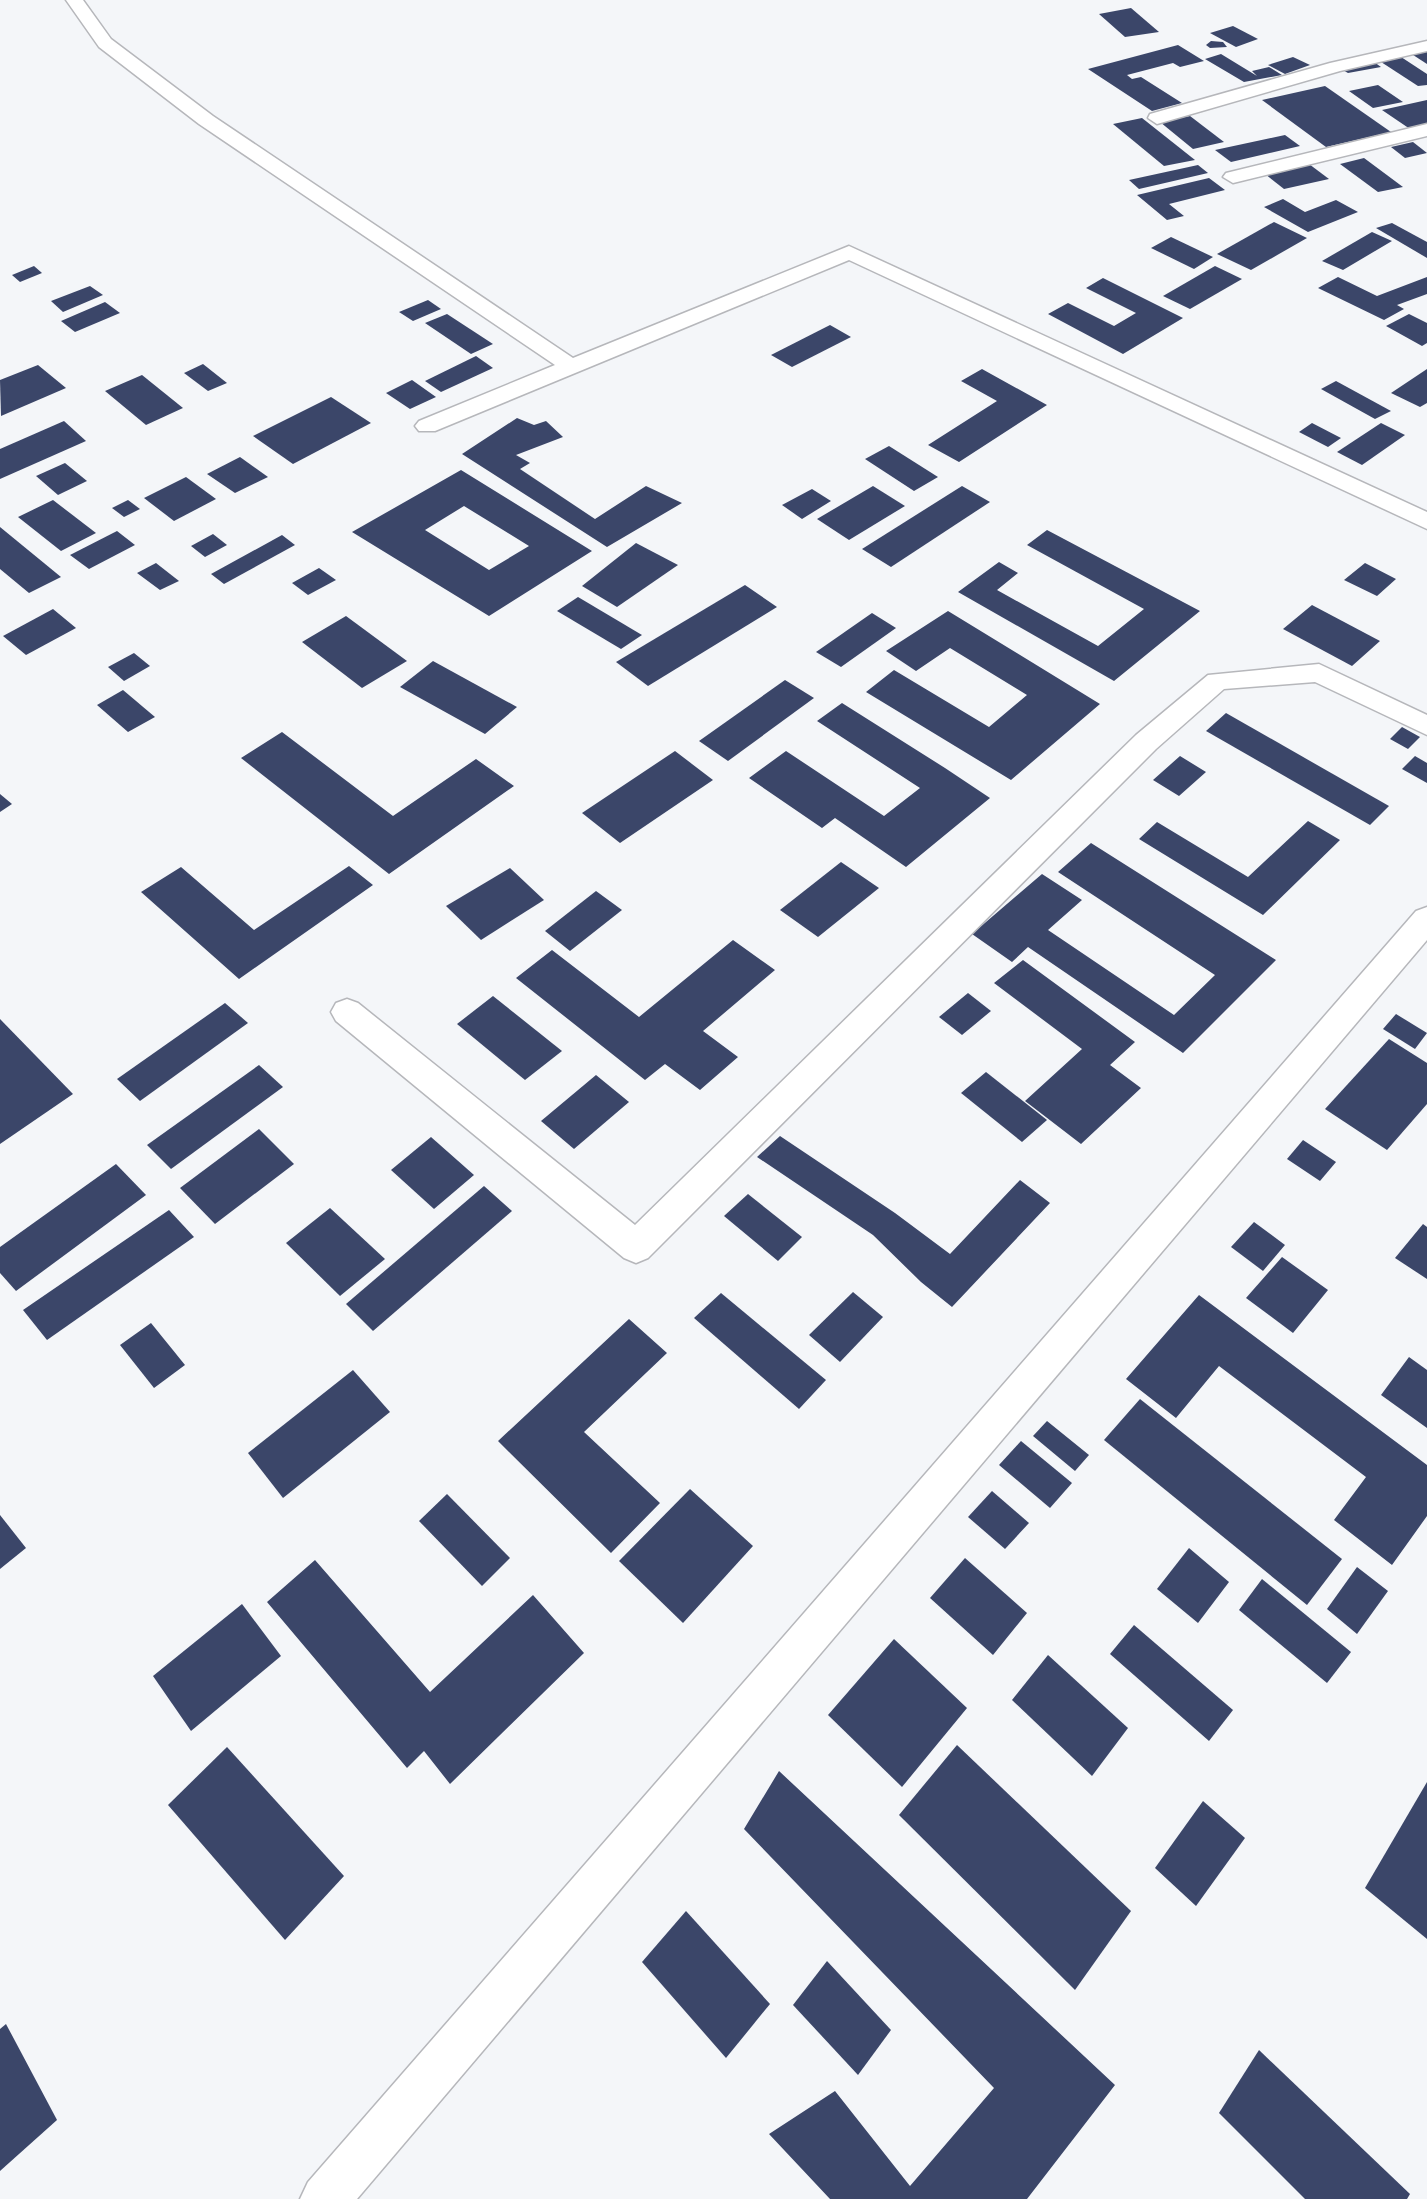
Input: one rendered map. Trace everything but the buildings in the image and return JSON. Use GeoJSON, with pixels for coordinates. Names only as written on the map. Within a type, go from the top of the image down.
{"type":"FeatureCollection","features":[{"type":"Feature","properties":{"kind":"street"},"geometry":{"type":"LineString","coordinates":[[74,0],[105,43],[206,120],[572,367]]}},
{"type":"Feature","properties":{"kind":"street"},"geometry":{"type":"LineString","coordinates":[[1157,118],[1336,67],[1427,46]]}},
{"type":"Feature","properties":{"kind":"street"},"geometry":{"type":"LineString","coordinates":[[1233,177],[1427,130]]}},
{"type":"Feature","properties":{"kind":"street"},"geometry":{"type":"LineString","coordinates":[[427,426],[849,252],[1427,521]]}},
{"type":"Feature","properties":{"kind":"street"},"geometry":{"type":"LineString","coordinates":[[347,1012],[636,1247],[1146,742],[1216,681],[1319,673],[1427,726]]}},
{"type":"Feature","properties":{"kind":"street"},"geometry":{"type":"LineString","coordinates":[[325,2199],[1427,919]]}}]}
